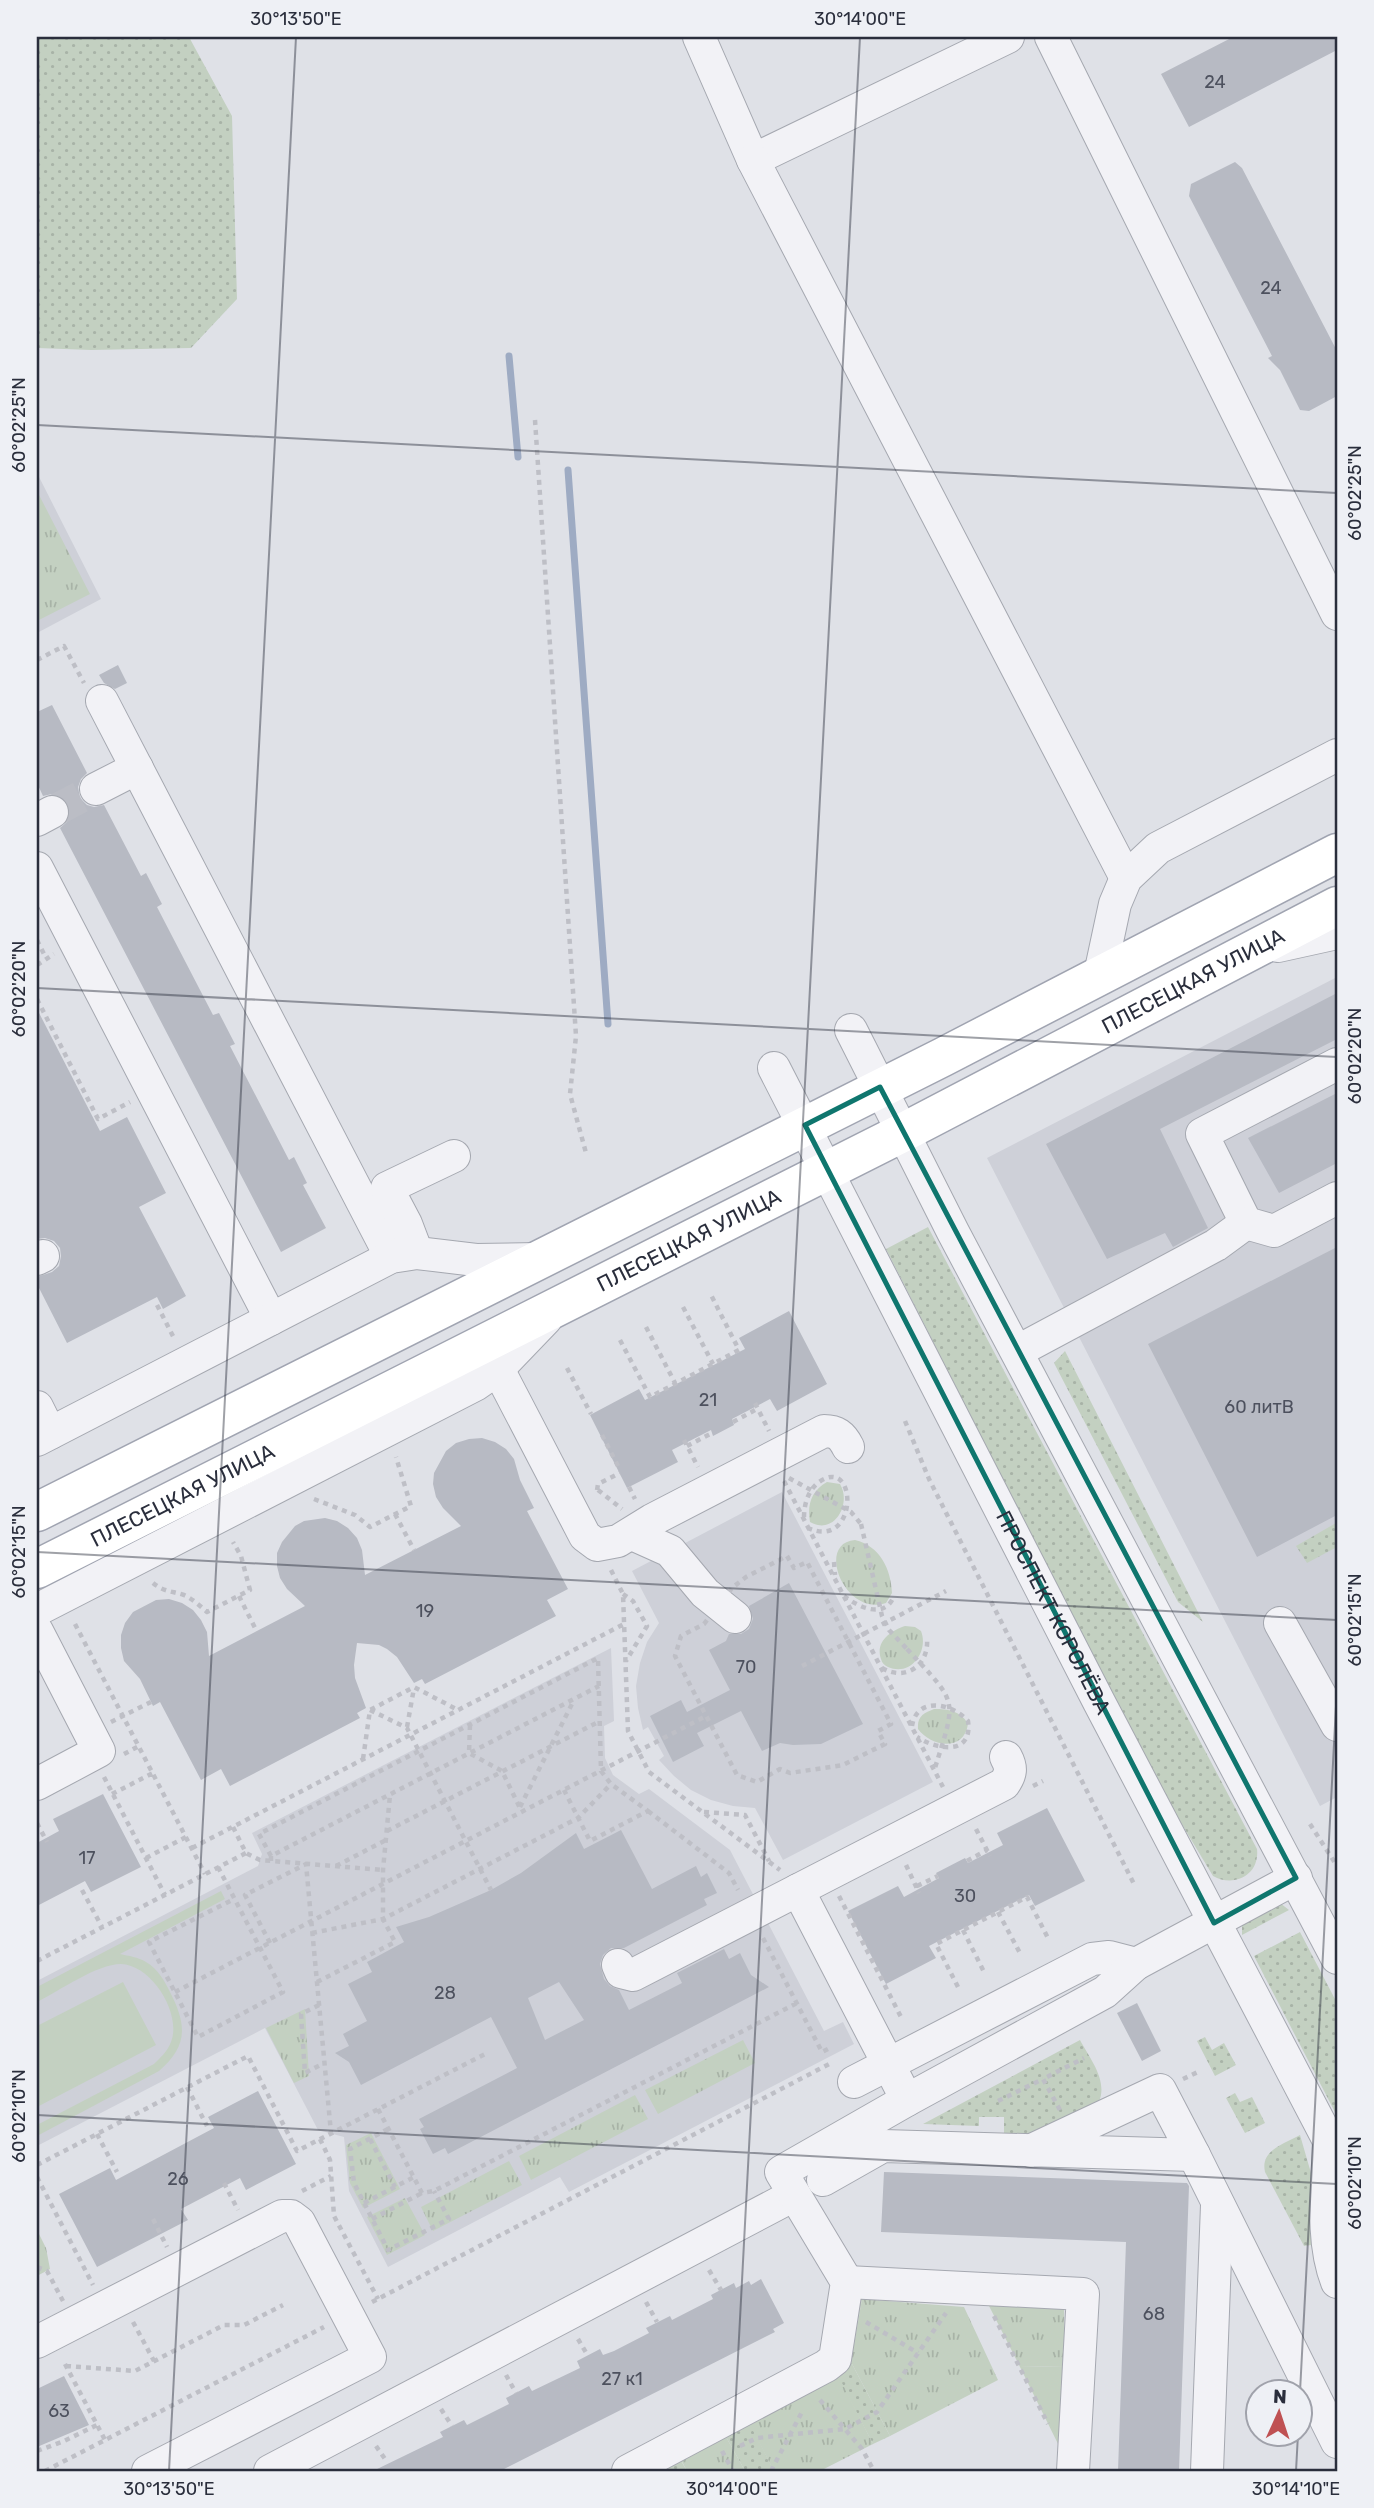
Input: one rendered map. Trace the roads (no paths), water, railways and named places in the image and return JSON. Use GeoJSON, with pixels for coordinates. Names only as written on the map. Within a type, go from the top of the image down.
{"type":"FeatureCollection","features":[{"type":"Feature","properties":{"kind":"main road"},"geometry":{"type":"LineString","coordinates":[[37,1512],[943,1057],[1337,853]]}},
{"type":"Feature","properties":{"kind":"main road","name":"ПЛЕСЕЦКАЯ УЛИЦА"},"geometry":{"type":"LineString","coordinates":[[37,1569],[828,1171],[1337,906]]}},
{"type":"Feature","properties":{"kind":"street"},"geometry":{"type":"LineString","coordinates":[[699,37],[753,160],[1126,877]]}},
{"type":"Feature","properties":{"kind":"street"},"geometry":{"type":"LineString","coordinates":[[753,160],[1007,37]]}},
{"type":"Feature","properties":{"kind":"street"},"geometry":{"type":"LineString","coordinates":[[1051,37],[1337,614]]}},
{"type":"Feature","properties":{"kind":"street"},"geometry":{"type":"LineString","coordinates":[[93,693],[137,768],[404,1255]]}},
{"type":"Feature","properties":{"kind":"street"},"geometry":{"type":"LineString","coordinates":[[1100,974],[1115,904],[1126,877],[1158,848],[1337,755]]}},
{"type":"Feature","properties":{"kind":"street"},"geometry":{"type":"LineString","coordinates":[[96,789],[137,768]]}},
{"type":"Feature","properties":{"kind":"street"},"geometry":{"type":"LineString","coordinates":[[37,868],[271,1319]]}},
{"type":"Feature","properties":{"kind":"street"},"geometry":{"type":"LineString","coordinates":[[1246,953],[1337,933]]}},
{"type":"Feature","properties":{"kind":"street"},"geometry":{"type":"LineString","coordinates":[[851,1030],[902,1133],[1337,1958]]}},
{"type":"Feature","properties":{"kind":"street"},"geometry":{"type":"LineString","coordinates":[[1337,1064],[1202,1134],[1246,1223],[1275,1231],[1337,1198]]}},
{"type":"Feature","properties":{"kind":"street","name":"ПРОСПЕКТ КОРОЛЁВА"},"geometry":{"type":"LineString","coordinates":[[774,1068],[1333,2149]]}},
{"type":"Feature","properties":{"kind":"street"},"geometry":{"type":"LineString","coordinates":[[404,1255],[406,1224],[387,1188],[454,1156]]}},
{"type":"Feature","properties":{"kind":"street"},"geometry":{"type":"LineString","coordinates":[[1018,1351],[1216,1245],[1246,1223]]}},
{"type":"Feature","properties":{"kind":"street"},"geometry":{"type":"LineString","coordinates":[[41,1427],[404,1255],[476,1260],[538,1259]]}},
{"type":"Feature","properties":{"kind":"street"},"geometry":{"type":"LineString","coordinates":[[37,1610],[475,1385],[498,1369],[557,1307]]}},
{"type":"Feature","properties":{"kind":"street"},"geometry":{"type":"LineString","coordinates":[[498,1369],[585,1536],[597,1545],[618,1541],[632,1534],[652,1520],[824,1431],[834,1432],[843,1438],[848,1447]]}},
{"type":"Feature","properties":{"kind":"street"},"geometry":{"type":"LineString","coordinates":[[632,1534],[670,1551],[705,1593],[727,1610]]}},
{"type":"Feature","properties":{"kind":"street"},"geometry":{"type":"LineString","coordinates":[[1280,1623],[1337,1725]]}},
{"type":"Feature","properties":{"kind":"street"},"geometry":{"type":"LineString","coordinates":[[37,1631],[99,1751],[37,1784]]}},
{"type":"Feature","properties":{"kind":"street"},"geometry":{"type":"LineString","coordinates":[[618,1965],[621,1972],[633,1976],[827,1874],[962,1814],[1004,1784],[1010,1775],[1010,1764],[1006,1757]]}},
{"type":"Feature","properties":{"kind":"street"},"geometry":{"type":"LineString","coordinates":[[628,2471],[665,2462],[808,2384],[835,2359],[847,2282],[781,2172],[1105,1992],[1136,1964],[1296,1878]]}},
{"type":"Feature","properties":{"kind":"street"},"geometry":{"type":"LineString","coordinates":[[798,1890],[907,2100]]}},
{"type":"Feature","properties":{"kind":"street"},"geometry":{"type":"LineString","coordinates":[[854,2082],[882,2052],[1092,1959],[1109,1957],[1136,1964]]}},
{"type":"Feature","properties":{"kind":"street"},"geometry":{"type":"LineString","coordinates":[[1030,2151],[1160,2090],[1337,2442]]}},
{"type":"Feature","properties":{"kind":"street"},"geometry":{"type":"LineString","coordinates":[[823,2180],[883,2146],[1194,2155]]}},
{"type":"Feature","properties":{"kind":"street"},"geometry":{"type":"LineString","coordinates":[[1333,2149],[1326,2235],[1331,2266],[1337,2282]]}},
{"type":"Feature","properties":{"kind":"street"},"geometry":{"type":"LineString","coordinates":[[270,2471],[794,2195]]}},
{"type":"Feature","properties":{"kind":"street"},"geometry":{"type":"LineString","coordinates":[[1207,2471],[1217,2200]]}},
{"type":"Feature","properties":{"kind":"street"},"geometry":{"type":"LineString","coordinates":[[54,2334],[282,2216],[291,2216],[299,2222],[370,2357],[148,2471]]}},
{"type":"Feature","properties":{"kind":"street"},"geometry":{"type":"LineString","coordinates":[[847,2282],[981,2291],[1083,2294],[1073,2471]]}},
{"type":"Feature","properties":{"kind":"waterway"},"geometry":{"type":"LineString","coordinates":[[509,356],[518,457]]}},
{"type":"Feature","properties":{"kind":"waterway"},"geometry":{"type":"LineString","coordinates":[[568,470],[608,1024]]}},
{"type":"Feature","properties":{"kind":"tunnel"},"geometry":{"type":"LineString","coordinates":[[52,812],[96,789]]}}]}
